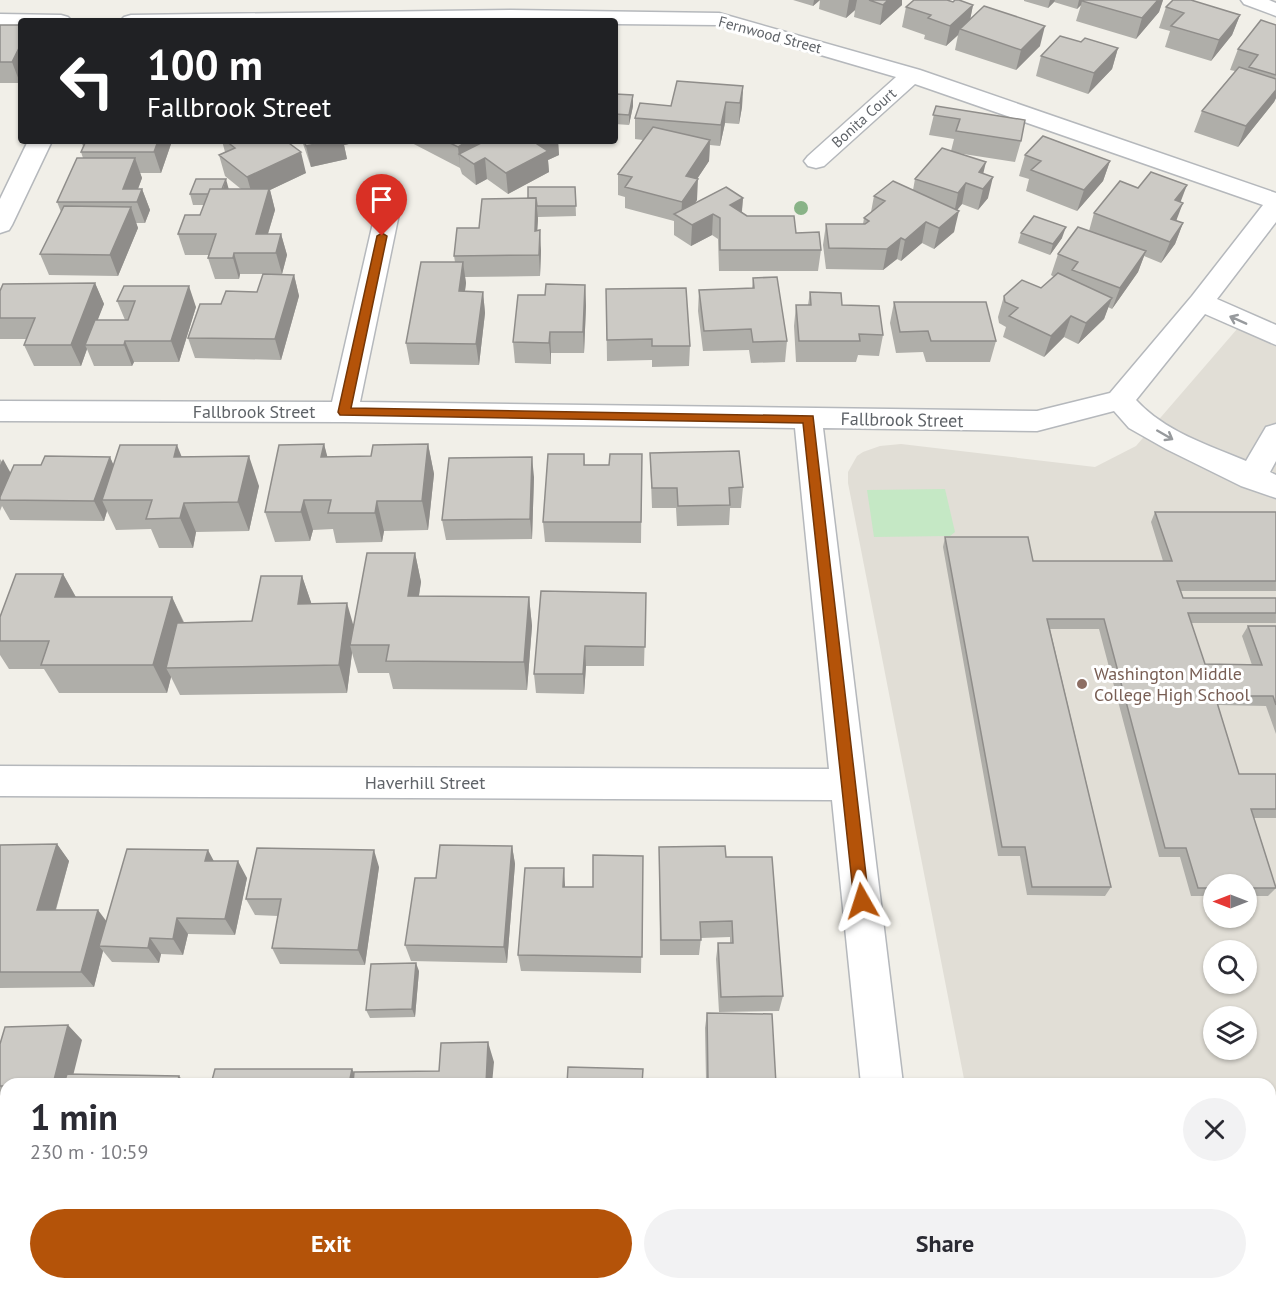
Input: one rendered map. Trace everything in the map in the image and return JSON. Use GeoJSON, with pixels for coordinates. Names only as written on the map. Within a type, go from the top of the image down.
{"type":"FeatureCollection","features":[{"type":"Feature","properties":{"kind":"street"},"geometry":{"type":"LineString","coordinates":[[1251,0],[1276,10]]}},
{"type":"Feature","properties":{"kind":"street","name":"Fernwood Street"},"geometry":{"type":"LineString","coordinates":[[358,18],[510,16],[719,19],[912,75],[1276,203]]}},
{"type":"Feature","properties":{"kind":"street"},"geometry":{"type":"LineString","coordinates":[[0,20],[18,20]]}},
{"type":"Feature","properties":{"kind":"street","name":"Bonita Court"},"geometry":{"type":"LineString","coordinates":[[816,161],[912,75]]}},
{"type":"Feature","properties":{"kind":"street"},"geometry":{"type":"LineString","coordinates":[[0,225],[39,144]]}},
{"type":"Feature","properties":{"kind":"street"},"geometry":{"type":"LineString","coordinates":[[1276,203],[1201,303],[1120,400],[1139,421],[1176,442],[1264,483],[1276,434]]}},
{"type":"Feature","properties":{"kind":"street"},"geometry":{"type":"LineString","coordinates":[[344,412],[387,214]]}},
{"type":"Feature","properties":{"kind":"street"},"geometry":{"type":"LineString","coordinates":[[1201,303],[1276,336]]}},
{"type":"Feature","properties":{"kind":"street","name":"Fallbrook Street"},"geometry":{"type":"LineString","coordinates":[[0,411],[344,412],[1036,421],[1120,400]]}},
{"type":"Feature","properties":{"kind":"street"},"geometry":{"type":"LineString","coordinates":[[808,419],[881,1078]]}},
{"type":"Feature","properties":{"kind":"street","name":"Haverhill Street"},"geometry":{"type":"LineString","coordinates":[[0,781],[849,785]]}},
{"type":"Feature","properties":{"kind":"shaded area","name":"Washington Middle College High School"},"geometry":{"type":"Polygon","coordinates":[[[1250,314],[1276,324],[1276,1078],[964,1078],[848,483],[848,472],[857,456],[880,446],[901,444],[1095,467],[1136,446],[1250,314]]]}},
{"type":"Feature","properties":{"kind":"green space"},"geometry":{"type":"Polygon","coordinates":[[[945,489],[955,532],[950,536],[874,537],[867,490],[945,489]]]}},
{"type":"Feature","properties":{"kind":"building"},"geometry":{"type":"Polygon","coordinates":[[[869,0],[888,0],[883,5],[869,0]]]}},
{"type":"Feature","properties":{"kind":"building"},"geometry":{"type":"Polygon","coordinates":[[[914,0],[953,2],[959,0],[973,5],[950,26],[928,18],[931,15],[906,7],[914,0]]]}},
{"type":"Feature","properties":{"kind":"building"},"geometry":{"type":"Polygon","coordinates":[[[1082,0],[1158,0],[1142,18],[1082,0]]]}},
{"type":"Feature","properties":{"kind":"building"},"geometry":{"type":"Polygon","coordinates":[[[1173,0],[1191,0],[1240,15],[1219,40],[1171,26],[1184,13],[1166,7],[1173,0]]]}},
{"type":"Feature","properties":{"kind":"building"},"geometry":{"type":"Polygon","coordinates":[[[984,6],[1045,26],[1021,50],[960,29],[984,6]]]}},
{"type":"Feature","properties":{"kind":"building"},"geometry":{"type":"Polygon","coordinates":[[[1261,20],[1276,25],[1276,75],[1249,67],[1258,55],[1238,49],[1261,20]]]}},
{"type":"Feature","properties":{"kind":"building"},"geometry":{"type":"Polygon","coordinates":[[[0,25],[18,25],[18,50],[12,62],[0,62],[0,25]]]}},
{"type":"Feature","properties":{"kind":"building"},"geometry":{"type":"Polygon","coordinates":[[[1060,36],[1081,42],[1085,38],[1118,48],[1094,73],[1041,56],[1060,36]]]}},
{"type":"Feature","properties":{"kind":"building"},"geometry":{"type":"Polygon","coordinates":[[[1239,67],[1276,79],[1276,90],[1246,126],[1202,111],[1239,67]]]}},
{"type":"Feature","properties":{"kind":"building"},"geometry":{"type":"Polygon","coordinates":[[[677,81],[743,86],[740,103],[726,102],[721,125],[635,118],[640,103],[671,106],[677,81]]]}},
{"type":"Feature","properties":{"kind":"building"},"geometry":{"type":"Polygon","coordinates":[[[618,94],[633,95],[629,115],[618,114],[618,94]]]}},
{"type":"Feature","properties":{"kind":"building"},"geometry":{"type":"Polygon","coordinates":[[[936,106],[1025,120],[1021,141],[956,131],[960,119],[933,115],[936,106]]]}},
{"type":"Feature","properties":{"kind":"building"},"geometry":{"type":"Polygon","coordinates":[[[653,127],[710,140],[686,176],[698,179],[682,202],[625,187],[632,177],[618,174],[653,127]]]}},
{"type":"Feature","properties":{"kind":"building"},"geometry":{"type":"Polygon","coordinates":[[[1043,136],[1110,161],[1084,190],[1031,170],[1041,161],[1025,155],[1043,136]]]}},
{"type":"Feature","properties":{"kind":"building"},"geometry":{"type":"Polygon","coordinates":[[[85,144],[157,144],[154,152],[81,152],[85,144]]]}},
{"type":"Feature","properties":{"kind":"building"},"geometry":{"type":"Polygon","coordinates":[[[230,144],[290,144],[301,152],[247,177],[219,155],[235,148],[230,144]]]}},
{"type":"Feature","properties":{"kind":"building"},"geometry":{"type":"Polygon","coordinates":[[[479,144],[537,144],[548,151],[506,173],[485,158],[474,164],[459,154],[479,144]]]}},
{"type":"Feature","properties":{"kind":"building"},"geometry":{"type":"Polygon","coordinates":[[[942,148],[986,162],[979,172],[993,177],[983,189],[966,183],[958,193],[915,179],[942,148]]]}},
{"type":"Feature","properties":{"kind":"building"},"geometry":{"type":"Polygon","coordinates":[[[77,158],[135,158],[123,189],[142,189],[137,202],[57,202],[77,158]]]}},
{"type":"Feature","properties":{"kind":"building"},"geometry":{"type":"Polygon","coordinates":[[[1151,172],[1187,185],[1175,200],[1183,203],[1171,219],[1183,223],[1170,242],[1094,213],[1120,181],[1138,188],[1151,172]]]}},
{"type":"Feature","properties":{"kind":"building"},"geometry":{"type":"Polygon","coordinates":[[[196,179],[226,179],[222,189],[210,189],[208,194],[190,194],[196,179]]]}},
{"type":"Feature","properties":{"kind":"building"},"geometry":{"type":"Polygon","coordinates":[[[893,181],[959,211],[939,228],[926,222],[905,240],[901,238],[887,249],[829,248],[826,224],[865,224],[869,221],[864,218],[885,201],[874,196],[893,181]]]}},
{"type":"Feature","properties":{"kind":"building"},"geometry":{"type":"Polygon","coordinates":[[[528,187],[575,187],[576,206],[537,206],[536,198],[528,198],[528,187]]]}},
{"type":"Feature","properties":{"kind":"building"},"geometry":{"type":"Polygon","coordinates":[[[726,187],[743,198],[730,205],[747,216],[794,216],[796,233],[819,232],[821,250],[720,250],[720,218],[713,214],[692,225],[674,214],[726,187]]]}},
{"type":"Feature","properties":{"kind":"building"},"geometry":{"type":"Polygon","coordinates":[[[210,189],[269,189],[256,234],[281,234],[276,253],[234,253],[233,258],[208,258],[216,234],[178,234],[185,215],[200,215],[210,189]]]}},
{"type":"Feature","properties":{"kind":"building"},"geometry":{"type":"Polygon","coordinates":[[[536,198],[535,231],[540,230],[539,255],[454,256],[457,228],[479,228],[482,199],[536,198]]]}},
{"type":"Feature","properties":{"kind":"building"},"geometry":{"type":"Polygon","coordinates":[[[64,206],[131,207],[110,255],[40,254],[64,206]]]}},
{"type":"Feature","properties":{"kind":"building"},"geometry":{"type":"Polygon","coordinates":[[[1034,216],[1066,227],[1053,244],[1021,233],[1034,216]]]}},
{"type":"Feature","properties":{"kind":"building"},"geometry":{"type":"Polygon","coordinates":[[[1078,227],[1146,251],[1120,288],[1072,270],[1078,262],[1058,254],[1078,227]]]}},
{"type":"Feature","properties":{"kind":"building"},"geometry":{"type":"Polygon","coordinates":[[[421,262],[463,262],[459,291],[483,292],[476,344],[406,343],[421,262]]]}},
{"type":"Feature","properties":{"kind":"building"},"geometry":{"type":"Polygon","coordinates":[[[1058,273],[1112,298],[1086,323],[1071,316],[1051,336],[1009,316],[1018,308],[1005,302],[1004,296],[1022,280],[1041,288],[1058,273]]]}},
{"type":"Feature","properties":{"kind":"building"},"geometry":{"type":"Polygon","coordinates":[[[263,274],[294,275],[275,339],[188,338],[200,304],[221,304],[226,291],[257,292],[263,274]]]}},
{"type":"Feature","properties":{"kind":"building"},"geometry":{"type":"Polygon","coordinates":[[[777,277],[787,341],[753,342],[751,329],[704,331],[699,290],[754,288],[753,278],[777,277]]]}},
{"type":"Feature","properties":{"kind":"building"},"geometry":{"type":"Polygon","coordinates":[[[95,283],[71,345],[24,345],[35,318],[0,318],[0,291],[3,284],[95,283]]]}},
{"type":"Feature","properties":{"kind":"building"},"geometry":{"type":"Polygon","coordinates":[[[546,284],[585,285],[583,332],[550,332],[549,343],[513,342],[518,295],[545,295],[546,284]]]}},
{"type":"Feature","properties":{"kind":"building"},"geometry":{"type":"Polygon","coordinates":[[[124,286],[189,286],[171,341],[125,341],[124,345],[85,345],[95,320],[128,320],[135,301],[117,301],[124,286]]]}},
{"type":"Feature","properties":{"kind":"building"},"geometry":{"type":"Polygon","coordinates":[[[686,288],[690,346],[652,346],[652,339],[607,340],[606,289],[686,288]]]}},
{"type":"Feature","properties":{"kind":"building"},"geometry":{"type":"Polygon","coordinates":[[[810,292],[841,293],[842,305],[879,306],[883,335],[859,334],[860,341],[799,341],[796,305],[811,305],[810,292]]]}},
{"type":"Feature","properties":{"kind":"building"},"geometry":{"type":"Polygon","coordinates":[[[894,302],[986,302],[996,341],[931,341],[928,331],[900,332],[894,302]]]}},
{"type":"Feature","properties":{"kind":"building"},"geometry":{"type":"Polygon","coordinates":[[[324,444],[321,457],[371,456],[373,445],[428,444],[422,501],[377,501],[375,513],[328,513],[331,500],[304,500],[301,512],[265,512],[279,445],[324,444]]]}},
{"type":"Feature","properties":{"kind":"building"},"geometry":{"type":"Polygon","coordinates":[[[120,445],[177,445],[174,457],[249,456],[238,502],[184,503],[180,518],[146,519],[152,500],[102,500],[120,445]]]}},
{"type":"Feature","properties":{"kind":"building"},"geometry":{"type":"Polygon","coordinates":[[[739,451],[743,487],[729,488],[730,505],[678,506],[677,488],[652,488],[650,453],[739,451]]]}},
{"type":"Feature","properties":{"kind":"building"},"geometry":{"type":"Polygon","coordinates":[[[548,454],[584,454],[584,465],[609,465],[610,454],[642,454],[641,522],[543,522],[548,454]]]}},
{"type":"Feature","properties":{"kind":"building"},"geometry":{"type":"Polygon","coordinates":[[[45,456],[110,457],[94,501],[0,500],[14,465],[41,465],[45,456]]]}},
{"type":"Feature","properties":{"kind":"building"},"geometry":{"type":"Polygon","coordinates":[[[532,457],[530,519],[442,520],[449,458],[532,457]]]}},
{"type":"Feature","properties":{"kind":"building"},"geometry":{"type":"Polygon","coordinates":[[[1155,512],[1276,512],[1276,581],[1177,581],[1183,598],[1276,598],[1276,613],[1188,613],[1205,664],[1262,665],[1248,626],[1276,626],[1276,705],[1273,696],[1215,696],[1239,774],[1276,774],[1276,809],[1251,809],[1276,888],[1257,888],[1257,874],[1203,874],[1203,888],[1198,888],[1186,848],[1165,848],[1104,619],[1047,619],[1111,887],[1032,887],[1025,847],[1002,847],[945,537],[1028,537],[1033,561],[1172,561],[1155,512]]]}},
{"type":"Feature","properties":{"kind":"building"},"geometry":{"type":"Polygon","coordinates":[[[367,553],[415,553],[408,596],[529,597],[524,662],[386,661],[389,645],[350,645],[367,553]]]}},
{"type":"Feature","properties":{"kind":"building"},"geometry":{"type":"Polygon","coordinates":[[[16,574],[63,574],[55,597],[172,597],[153,665],[41,665],[49,641],[0,641],[0,617],[16,574]]]}},
{"type":"Feature","properties":{"kind":"building"},"geometry":{"type":"Polygon","coordinates":[[[261,576],[302,576],[298,604],[347,603],[339,665],[166,668],[177,623],[252,621],[261,576]]]}},
{"type":"Feature","properties":{"kind":"building"},"geometry":{"type":"Polygon","coordinates":[[[541,591],[646,593],[645,647],[585,646],[583,674],[534,674],[541,591]]]}},
{"type":"Feature","properties":{"kind":"building"},"geometry":{"type":"Polygon","coordinates":[[[57,844],[37,910],[98,910],[81,972],[0,972],[0,845],[57,844]]]}},
{"type":"Feature","properties":{"kind":"building"},"geometry":{"type":"Polygon","coordinates":[[[440,845],[512,846],[504,947],[405,945],[415,878],[436,878],[440,845]]]}},
{"type":"Feature","properties":{"kind":"building"},"geometry":{"type":"Polygon","coordinates":[[[725,846],[726,857],[772,857],[783,996],[721,997],[718,943],[733,943],[732,921],[700,922],[701,940],[661,940],[659,847],[725,846]]]}},
{"type":"Feature","properties":{"kind":"building"},"geometry":{"type":"Polygon","coordinates":[[[257,848],[374,850],[358,950],[272,948],[281,899],[246,899],[257,848]]]}},
{"type":"Feature","properties":{"kind":"building"},"geometry":{"type":"Polygon","coordinates":[[[127,849],[208,850],[205,861],[238,861],[225,919],[177,918],[173,939],[150,938],[148,948],[99,946],[127,849]]]}},
{"type":"Feature","properties":{"kind":"building"},"geometry":{"type":"Polygon","coordinates":[[[593,855],[643,856],[642,957],[518,955],[525,868],[564,868],[563,887],[593,887],[593,855]]]}},
{"type":"Feature","properties":{"kind":"building"},"geometry":{"type":"Polygon","coordinates":[[[416,963],[412,1009],[366,1010],[371,964],[416,963]]]}},
{"type":"Feature","properties":{"kind":"building"},"geometry":{"type":"Polygon","coordinates":[[[707,1013],[772,1014],[776,1078],[708,1078],[707,1013]]]}},
{"type":"Feature","properties":{"kind":"building"},"geometry":{"type":"Polygon","coordinates":[[[68,1025],[55,1078],[0,1078],[0,1044],[5,1027],[68,1025]]]}},
{"type":"Feature","properties":{"kind":"building"},"geometry":{"type":"Polygon","coordinates":[[[488,1042],[486,1078],[354,1078],[354,1072],[439,1071],[441,1043],[488,1042]]]}},
{"type":"Feature","properties":{"kind":"building"},"geometry":{"type":"Polygon","coordinates":[[[568,1067],[643,1069],[642,1078],[567,1078],[568,1067]]]}},
{"type":"Feature","properties":{"kind":"building"},"geometry":{"type":"Polygon","coordinates":[[[215,1069],[352,1069],[350,1078],[213,1078],[215,1069]]]}},
{"type":"Feature","properties":{"kind":"building"},"geometry":{"type":"Polygon","coordinates":[[[67,1074],[179,1076],[178,1078],[66,1078],[67,1074]]]}},
{"type":"Feature","properties":{"kind":"place","name":"Washington Middle College High School"},"geometry":{"type":"Point","coordinates":[1082,684]}},
{"type":"Feature","properties":{"kind":"route"},"geometry":{"type":"LineString","coordinates":[[382,236],[344,412],[808,419],[862,901]]}}]}
